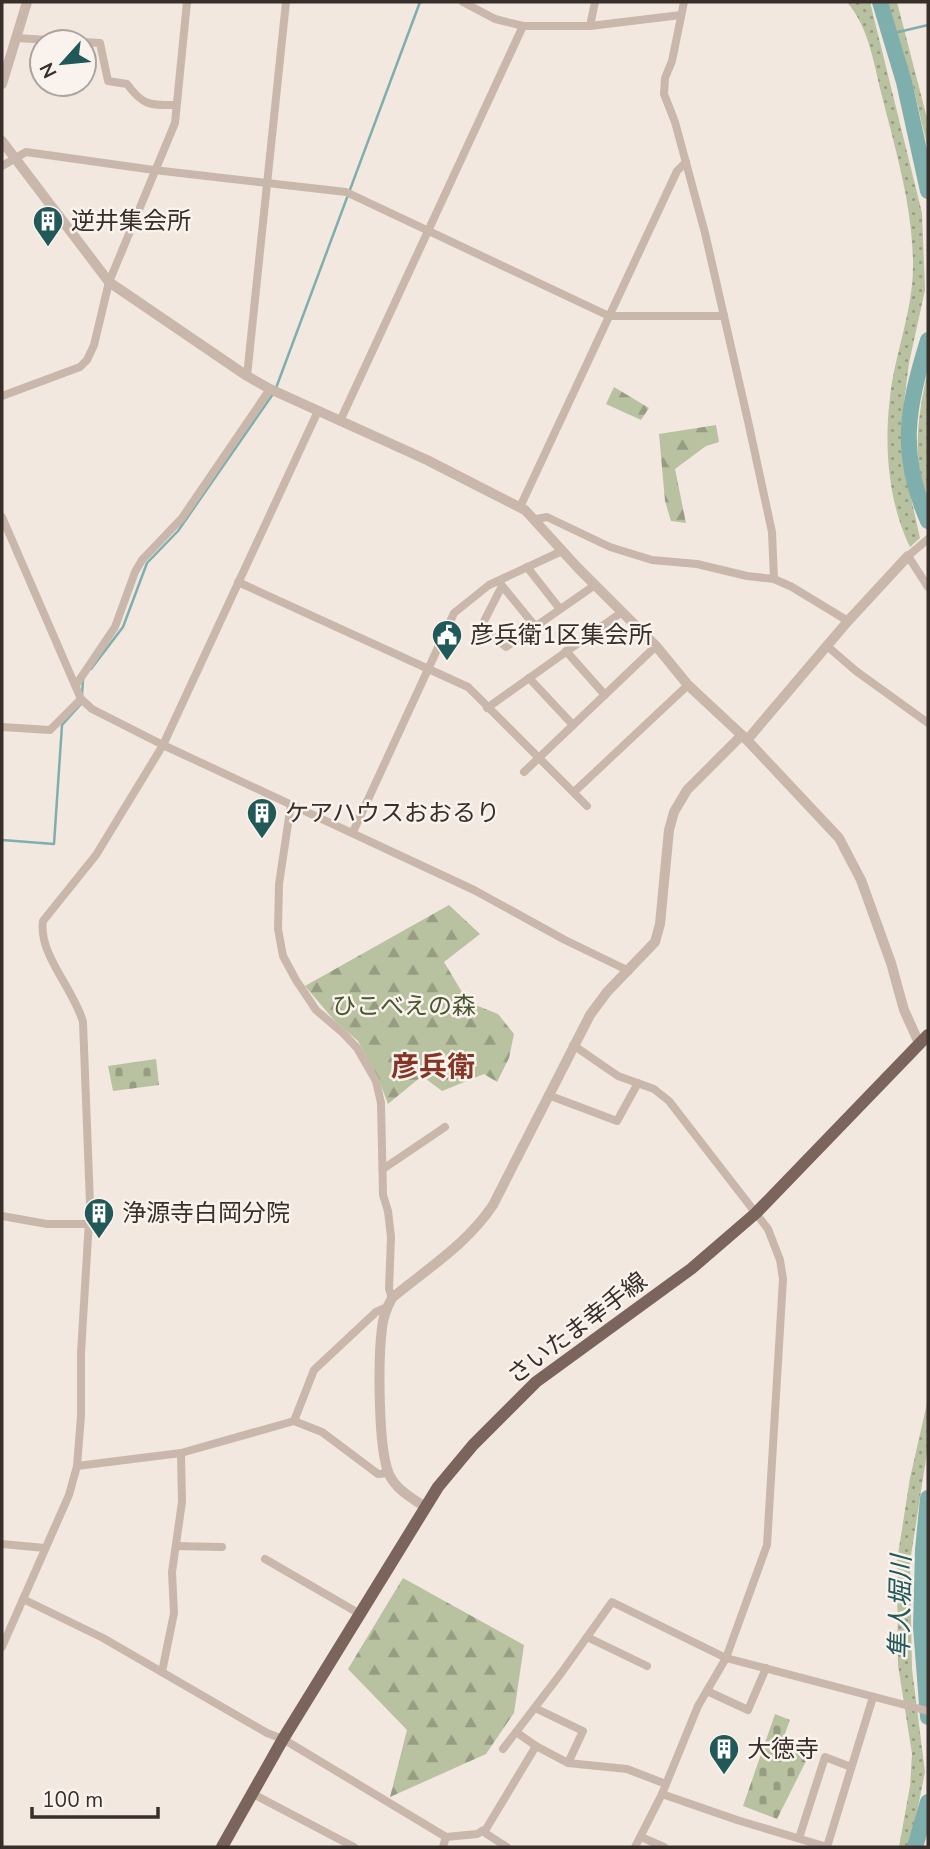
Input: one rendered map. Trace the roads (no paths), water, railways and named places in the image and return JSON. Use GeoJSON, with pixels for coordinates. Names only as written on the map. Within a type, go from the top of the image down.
{"type":"FeatureCollection","features":[{"type":"Feature","properties":{"kind":"main road","name":"さいたま幸手線"},"geometry":{"type":"LineString","coordinates":[[222,1847],[283,1739],[425,1507],[454,1467],[536,1382],[691,1269],[756,1213],[923,1039]]}},
{"type":"Feature","properties":{"kind":"street"},"geometry":{"type":"LineString","coordinates":[[2,84],[27,2]]}},
{"type":"Feature","properties":{"kind":"street"},"geometry":{"type":"LineString","coordinates":[[2,396],[80,367],[87,360],[94,345],[109,282],[174,123],[187,2]]}},
{"type":"Feature","properties":{"kind":"street"},"geometry":{"type":"LineString","coordinates":[[247,376],[286,2]]}},
{"type":"Feature","properties":{"kind":"street"},"geometry":{"type":"LineString","coordinates":[[463,2],[495,19],[523,26],[590,26],[681,15]]}},
{"type":"Feature","properties":{"kind":"street"},"geometry":{"type":"LineString","coordinates":[[590,26],[595,2]]}},
{"type":"Feature","properties":{"kind":"street"},"geometry":{"type":"LineString","coordinates":[[684,2],[664,94],[686,162],[724,316],[772,532],[774,579]]}},
{"type":"Feature","properties":{"kind":"street"},"geometry":{"type":"LineString","coordinates":[[340,421],[523,26]]}},
{"type":"Feature","properties":{"kind":"street"},"geometry":{"type":"LineString","coordinates":[[16,38],[100,43],[108,81],[127,84],[144,103],[176,105]]}},
{"type":"Feature","properties":{"kind":"street"},"geometry":{"type":"LineString","coordinates":[[2,141],[109,282],[270,389],[427,460],[520,507],[536,519],[562,551],[656,646],[688,685],[745,738],[824,820],[844,847],[861,880],[891,963],[904,1010],[923,1039]]}},
{"type":"Feature","properties":{"kind":"street"},"geometry":{"type":"LineString","coordinates":[[2,166],[26,152],[346,192],[609,316],[724,316]]}},
{"type":"Feature","properties":{"kind":"street"},"geometry":{"type":"LineString","coordinates":[[520,507],[677,171],[686,162]]}},
{"type":"Feature","properties":{"kind":"street"},"geometry":{"type":"LineString","coordinates":[[76,685],[115,627],[142,560],[182,518],[270,389]]}},
{"type":"Feature","properties":{"kind":"street"},"geometry":{"type":"LineString","coordinates":[[2,1647],[69,1494],[77,1466],[81,1416],[81,1353],[89,1224],[83,1022],[79,1007],[46,948],[41,932],[43,921],[96,855],[163,745],[318,411]]}},
{"type":"Feature","properties":{"kind":"street"},"geometry":{"type":"LineString","coordinates":[[536,519],[547,517],[610,547],[652,560],[697,564],[747,576],[774,579],[848,621]]}},
{"type":"Feature","properties":{"kind":"street"},"geometry":{"type":"LineString","coordinates":[[3,521],[81,699],[92,709],[163,745],[474,890],[565,940],[629,971]]}},
{"type":"Feature","properties":{"kind":"street"},"geometry":{"type":"LineString","coordinates":[[294,1421],[314,1370],[376,1312],[448,1255],[481,1224],[493,1205],[590,1015],[607,992],[655,942],[660,924],[669,830],[674,812],[687,790],[745,738],[848,621],[908,556],[928,539]]}},
{"type":"Feature","properties":{"kind":"street"},"geometry":{"type":"LineString","coordinates":[[353,832],[454,613],[489,585],[500,583],[562,551]]}},
{"type":"Feature","properties":{"kind":"street"},"geometry":{"type":"LineString","coordinates":[[908,556],[928,587]]}},
{"type":"Feature","properties":{"kind":"street"},"geometry":{"type":"LineString","coordinates":[[527,567],[560,609]]}},
{"type":"Feature","properties":{"kind":"street"},"geometry":{"type":"LineString","coordinates":[[238,582],[468,687],[587,806]]}},
{"type":"Feature","properties":{"kind":"street"},"geometry":{"type":"LineString","coordinates":[[500,583],[481,627],[506,647],[595,585]]}},
{"type":"Feature","properties":{"kind":"street"},"geometry":{"type":"LineString","coordinates":[[500,583],[535,626]]}},
{"type":"Feature","properties":{"kind":"street"},"geometry":{"type":"LineString","coordinates":[[487,708],[622,612]]}},
{"type":"Feature","properties":{"kind":"street"},"geometry":{"type":"LineString","coordinates":[[524,772],[656,646]]}},
{"type":"Feature","properties":{"kind":"street"},"geometry":{"type":"LineString","coordinates":[[827,646],[856,671],[928,723]]}},
{"type":"Feature","properties":{"kind":"street"},"geometry":{"type":"LineString","coordinates":[[566,651],[605,695]]}},
{"type":"Feature","properties":{"kind":"street"},"geometry":{"type":"LineString","coordinates":[[529,678],[573,725]]}},
{"type":"Feature","properties":{"kind":"street"},"geometry":{"type":"LineString","coordinates":[[574,792],[688,685]]}},
{"type":"Feature","properties":{"kind":"street"},"geometry":{"type":"LineString","coordinates":[[2,727],[50,730],[81,699]]}},
{"type":"Feature","properties":{"kind":"street"},"geometry":{"type":"LineString","coordinates":[[291,804],[279,884],[278,929],[283,956],[316,1010],[343,1032],[376,1081],[381,1103],[383,1195],[391,1237],[390,1302],[382,1326],[381,1344],[382,1450],[389,1473],[400,1489],[425,1507]]}},
{"type":"Feature","properties":{"kind":"street"},"geometry":{"type":"LineString","coordinates":[[573,1045],[618,1076],[654,1089],[669,1101],[756,1213],[775,1244],[783,1279],[766,1545],[726,1658],[698,1706],[662,1794],[635,1847]]}},
{"type":"Feature","properties":{"kind":"street"},"geometry":{"type":"LineString","coordinates":[[548,1095],[617,1121],[638,1083]]}},
{"type":"Feature","properties":{"kind":"street"},"geometry":{"type":"LineString","coordinates":[[383,1169],[445,1126]]}},
{"type":"Feature","properties":{"kind":"street"},"geometry":{"type":"LineString","coordinates":[[2,1216],[47,1224],[89,1224]]}},
{"type":"Feature","properties":{"kind":"street"},"geometry":{"type":"LineString","coordinates":[[77,1466],[181,1452],[294,1421],[322,1432],[378,1474],[389,1473]]}},
{"type":"Feature","properties":{"kind":"street"},"geometry":{"type":"LineString","coordinates":[[162,1672],[174,1612],[172,1572],[182,1502],[181,1452]]}},
{"type":"Feature","properties":{"kind":"street"},"geometry":{"type":"LineString","coordinates":[[2,1544],[45,1548]]}},
{"type":"Feature","properties":{"kind":"street"},"geometry":{"type":"LineString","coordinates":[[176,1546],[222,1548]]}},
{"type":"Feature","properties":{"kind":"street"},"geometry":{"type":"LineString","coordinates":[[265,1559],[360,1614]]}},
{"type":"Feature","properties":{"kind":"street"},"geometry":{"type":"LineString","coordinates":[[23,1600],[103,1638],[267,1733],[283,1739],[446,1837],[477,1834],[493,1820],[536,1746]]}},
{"type":"Feature","properties":{"kind":"street"},"geometry":{"type":"LineString","coordinates":[[503,1749],[611,1602],[726,1658],[928,1711]]}},
{"type":"Feature","properties":{"kind":"street"},"geometry":{"type":"LineString","coordinates":[[587,1637],[647,1666]]}},
{"type":"Feature","properties":{"kind":"street"},"geometry":{"type":"LineString","coordinates":[[707,1692],[748,1710],[766,1668]]}},
{"type":"Feature","properties":{"kind":"street"},"geometry":{"type":"LineString","coordinates":[[662,1794],[827,1847],[873,1697]]}},
{"type":"Feature","properties":{"kind":"street"},"geometry":{"type":"LineString","coordinates":[[535,1707],[583,1731],[568,1763]]}},
{"type":"Feature","properties":{"kind":"street"},"geometry":{"type":"LineString","coordinates":[[516,1732],[568,1763],[627,1769],[666,1784]]}},
{"type":"Feature","properties":{"kind":"street"},"geometry":{"type":"LineString","coordinates":[[799,1838],[825,1757],[851,1767]]}},
{"type":"Feature","properties":{"kind":"street"},"geometry":{"type":"LineString","coordinates":[[253,1794],[354,1847]]}},
{"type":"Feature","properties":{"kind":"street"},"geometry":{"type":"LineString","coordinates":[[482,1831],[507,1847]]}},
{"type":"Feature","properties":{"kind":"street"},"geometry":{"type":"LineString","coordinates":[[443,1847],[446,1837]]}},
{"type":"Feature","properties":{"kind":"street"},"geometry":{"type":"LineString","coordinates":[[641,1837],[664,1847]]}},
{"type":"Feature","properties":{"kind":"waterway"},"geometry":{"type":"LineString","coordinates":[[276,388],[420,2]]}},
{"type":"Feature","properties":{"kind":"waterway","name":"隼人堀川"},"geometry":{"type":"LineString","coordinates":[[880,2],[904,82],[928,191]]}},
{"type":"Feature","properties":{"kind":"waterway"},"geometry":{"type":"LineString","coordinates":[[890,34],[928,25]]}},
{"type":"Feature","properties":{"kind":"waterway","name":"隼人堀川"},"geometry":{"type":"LineString","coordinates":[[928,340],[915,388],[909,431],[912,474],[928,521]]}},
{"type":"Feature","properties":{"kind":"waterway"},"geometry":{"type":"LineString","coordinates":[[91,669],[123,627],[147,563],[178,531],[273,394]]}},
{"type":"Feature","properties":{"kind":"waterway"},"geometry":{"type":"LineString","coordinates":[[82,694],[83,680]]}},
{"type":"Feature","properties":{"kind":"waterway"},"geometry":{"type":"LineString","coordinates":[[2,840],[54,844],[62,725],[81,701]]}},
{"type":"Feature","properties":{"kind":"waterway","name":"隼人堀川"},"geometry":{"type":"LineString","coordinates":[[928,1498],[923,1550],[921,1627],[928,1717]]}},
{"type":"Feature","properties":{"kind":"waterway","name":"隼人堀川"},"geometry":{"type":"LineString","coordinates":[[915,1847],[928,1802]]}},
{"type":"Feature","properties":{"kind":"place","name":"逆井集会所"},"geometry":{"type":"Point","coordinates":[48,248]}},
{"type":"Feature","properties":{"kind":"place","name":"彦兵衛1区集会所"},"geometry":{"type":"Point","coordinates":[447,662]}},
{"type":"Feature","properties":{"kind":"place","name":"ケアハウスおおるり"},"geometry":{"type":"Point","coordinates":[262,840]}},
{"type":"Feature","properties":{"kind":"place","name":"浄源寺白岡分院"},"geometry":{"type":"Point","coordinates":[99,1240]}},
{"type":"Feature","properties":{"kind":"place","name":"大徳寺"},"geometry":{"type":"Point","coordinates":[724,1776]}},
{"type":"Feature","properties":{"kind":"district","name":"彦兵衛"},"geometry":{"type":"Point","coordinates":[433,1066]}},
{"type":"Feature","properties":{"kind":"park label","name":"ひこべえの森"},"geometry":{"type":"Point","coordinates":[404,1006]}}]}
